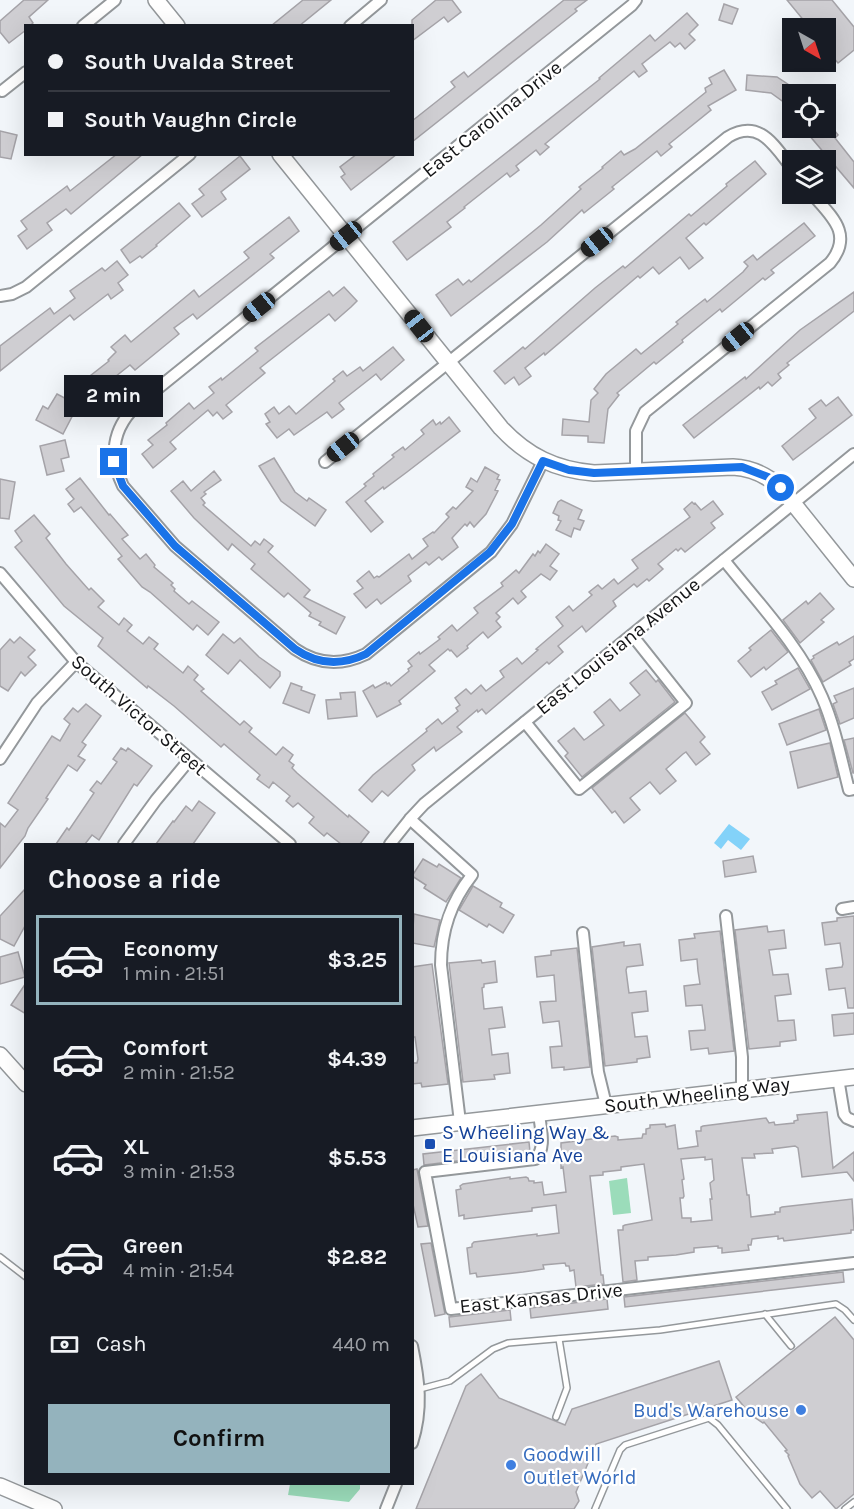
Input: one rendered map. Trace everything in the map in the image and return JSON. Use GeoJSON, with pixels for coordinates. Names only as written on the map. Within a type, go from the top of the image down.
{"type":"FeatureCollection","features":[{"type":"Feature","properties":{"kind":"street"},"geometry":{"type":"LineString","coordinates":[[85,24],[115,0]]}},
{"type":"Feature","properties":{"kind":"street"},"geometry":{"type":"LineString","coordinates":[[156,0],[175,24]]}},
{"type":"Feature","properties":{"kind":"street"},"geometry":{"type":"LineString","coordinates":[[352,24],[381,0]]}},
{"type":"Feature","properties":{"kind":"street","name":"East Carolina Drive"},"geometry":{"type":"LineString","coordinates":[[543,461],[512,524],[490,552],[366,654],[342,662],[326,662],[314,659],[295,649],[175,546],[123,486],[117,474],[114,450],[122,423],[136,406],[636,0]]}},
{"type":"Feature","properties":{"kind":"street"},"geometry":{"type":"LineString","coordinates":[[2,91],[24,74]]}},
{"type":"Feature","properties":{"kind":"street"},"geometry":{"type":"LineString","coordinates":[[325,462],[736,132],[747,130],[758,132],[767,138],[782,156]]}},
{"type":"Feature","properties":{"kind":"street"},"geometry":{"type":"LineString","coordinates":[[0,296],[12,294],[26,287],[188,156]]}},
{"type":"Feature","properties":{"kind":"street"},"geometry":{"type":"LineString","coordinates":[[282,156],[509,437],[529,454],[543,461],[579,472],[742,467],[768,477],[793,503],[854,579]]}},
{"type":"Feature","properties":{"kind":"street"},"geometry":{"type":"LineString","coordinates":[[636,471],[636,431],[645,412],[830,263],[837,254],[841,244],[840,233],[837,224],[821,204]]}},
{"type":"Feature","properties":{"kind":"street","name":"East Louisiana Avenue"},"geometry":{"type":"LineString","coordinates":[[391,843],[424,804],[854,454]]}},
{"type":"Feature","properties":{"kind":"street"},"geometry":{"type":"LineString","coordinates":[[724,560],[806,667],[833,725],[849,790],[854,789]]}},
{"type":"Feature","properties":{"kind":"street","name":"South Victor Street"},"geometry":{"type":"LineString","coordinates":[[0,573],[76,662],[289,843]]}},
{"type":"Feature","properties":{"kind":"street"},"geometry":{"type":"LineString","coordinates":[[525,722],[579,789],[686,703],[632,635]]}},
{"type":"Feature","properties":{"kind":"street"},"geometry":{"type":"LineString","coordinates":[[0,759],[37,703],[76,662]]}},
{"type":"Feature","properties":{"kind":"street"},"geometry":{"type":"LineString","coordinates":[[125,843],[190,759]]}},
{"type":"Feature","properties":{"kind":"street"},"geometry":{"type":"LineString","coordinates":[[410,819],[472,874],[452,907],[444,927],[441,950],[460,1122]]}},
{"type":"Feature","properties":{"kind":"street"},"geometry":{"type":"LineString","coordinates":[[842,909],[854,907]]}},
{"type":"Feature","properties":{"kind":"street"},"geometry":{"type":"LineString","coordinates":[[726,916],[742,1057],[742,1089]]}},
{"type":"Feature","properties":{"kind":"street"},"geometry":{"type":"LineString","coordinates":[[583,933],[598,1072],[606,1105]]}},
{"type":"Feature","properties":{"kind":"street"},"geometry":{"type":"LineString","coordinates":[[0,1055],[24,1082]]}},
{"type":"Feature","properties":{"kind":"street","name":"South Wheeling Way"},"geometry":{"type":"LineString","coordinates":[[414,1128],[846,1077],[843,1114],[854,1121]]}},
{"type":"Feature","properties":{"kind":"street","name":"East Kansas Drive"},"geometry":{"type":"LineString","coordinates":[[539,1113],[542,1149],[535,1159],[425,1172],[451,1309],[854,1263]]}},
{"type":"Feature","properties":{"kind":"street"},"geometry":{"type":"LineString","coordinates":[[414,1435],[419,1416],[420,1389],[415,1370]]}},
{"type":"Feature","properties":{"kind":"street"},"geometry":{"type":"LineString","coordinates":[[386,1509],[396,1485]]}},
{"type":"Feature","properties":{"kind":"street"},"geometry":{"type":"LineString","coordinates":[[0,1486],[54,1509]]}},
{"type":"Feature","properties":{"kind":"lane"},"geometry":{"type":"LineString","coordinates":[[0,1257],[24,1275]]}},
{"type":"Feature","properties":{"kind":"lane"},"geometry":{"type":"LineString","coordinates":[[420,1389],[450,1381],[503,1344],[660,1330],[836,1304],[854,1320]]}},
{"type":"Feature","properties":{"kind":"lane"},"geometry":{"type":"LineString","coordinates":[[765,1314],[791,1346]]}},
{"type":"Feature","properties":{"kind":"lane"},"geometry":{"type":"LineString","coordinates":[[556,1417],[567,1388],[559,1339]]}},
{"type":"Feature","properties":{"kind":"lane"},"geometry":{"type":"LineString","coordinates":[[595,1509],[623,1446],[709,1418],[718,1425],[787,1509]]}},
{"type":"Feature","properties":{"kind":"lane"},"geometry":{"type":"LineString","coordinates":[[845,1509],[854,1502]]}},
{"type":"Feature","properties":{"kind":"green space"},"geometry":{"type":"Polygon","coordinates":[[[627,1178],[631,1213],[613,1215],[609,1181],[627,1178]]]}},
{"type":"Feature","properties":{"kind":"green space"},"geometry":{"type":"Polygon","coordinates":[[[290,1485],[360,1485],[360,1489],[349,1502],[288,1495],[290,1485]]]}},
{"type":"Feature","properties":{"kind":"water"},"geometry":{"type":"Polygon","coordinates":[[[729,824],[750,839],[741,850],[728,840],[721,849],[714,843],[729,824]]]}},
{"type":"Feature","properties":{"kind":"building"},"geometry":{"type":"Polygon","coordinates":[[[24,0],[48,0],[29,17],[33,23],[24,24],[24,32],[9,43],[0,32],[0,21],[24,0]]]}},
{"type":"Feature","properties":{"kind":"building"},"geometry":{"type":"Polygon","coordinates":[[[303,0],[331,0],[301,24],[273,24],[303,0]]]}},
{"type":"Feature","properties":{"kind":"building"},"geometry":{"type":"Polygon","coordinates":[[[436,0],[452,0],[461,12],[448,22],[444,17],[414,40],[412,20],[436,0]]]}},
{"type":"Feature","properties":{"kind":"building"},"geometry":{"type":"Polygon","coordinates":[[[564,0],[587,0],[575,9],[577,11],[414,140],[414,119],[455,87],[451,82],[464,72],[468,77],[564,0]]]}},
{"type":"Feature","properties":{"kind":"building"},"geometry":{"type":"Polygon","coordinates":[[[787,0],[832,0],[854,27],[854,50],[838,63],[836,61],[836,18],[802,18],[787,0]]]}},
{"type":"Feature","properties":{"kind":"building"},"geometry":{"type":"Polygon","coordinates":[[[724,4],[738,9],[732,24],[719,20],[724,4]]]}},
{"type":"Feature","properties":{"kind":"building"},"geometry":{"type":"Polygon","coordinates":[[[687,13],[698,25],[689,34],[695,40],[685,49],[680,43],[675,47],[670,42],[642,64],[647,71],[639,77],[634,71],[545,144],[549,147],[540,155],[536,150],[516,166],[519,170],[510,177],[507,173],[464,207],[447,222],[451,227],[407,260],[393,242],[600,79],[650,35],[655,41],[687,13]]]}},
{"type":"Feature","properties":{"kind":"building"},"geometry":{"type":"Polygon","coordinates":[[[724,70],[736,90],[708,106],[711,110],[669,144],[672,147],[661,156],[657,151],[612,187],[614,189],[584,213],[582,210],[547,242],[451,316],[436,295],[458,279],[463,285],[469,280],[471,282],[541,225],[581,189],[579,187],[621,151],[624,155],[635,149],[706,92],[705,88],[712,84],[709,78],[724,70]]]}},
{"type":"Feature","properties":{"kind":"building"},"geometry":{"type":"Polygon","coordinates":[[[747,75],[777,77],[788,84],[782,84],[782,101],[771,93],[746,90],[747,75]]]}},
{"type":"Feature","properties":{"kind":"building"},"geometry":{"type":"Polygon","coordinates":[[[0,131],[17,135],[11,159],[0,157],[0,131]]]}},
{"type":"Feature","properties":{"kind":"building"},"geometry":{"type":"Polygon","coordinates":[[[812,138],[835,138],[854,162],[854,188],[836,167],[836,150],[822,150],[812,138]]]}},
{"type":"Feature","properties":{"kind":"building"},"geometry":{"type":"Polygon","coordinates":[[[114,156],[141,156],[71,214],[66,209],[47,223],[52,230],[27,249],[18,236],[27,229],[21,221],[67,186],[70,191],[114,156]]]}},
{"type":"Feature","properties":{"kind":"building"},"geometry":{"type":"Polygon","coordinates":[[[240,156],[250,169],[221,192],[226,199],[202,217],[192,204],[204,195],[199,189],[240,156]]]}},
{"type":"Feature","properties":{"kind":"building"},"geometry":{"type":"Polygon","coordinates":[[[354,156],[394,156],[351,190],[341,177],[345,174],[340,167],[354,156]]]}},
{"type":"Feature","properties":{"kind":"building"},"geometry":{"type":"Polygon","coordinates":[[[755,161],[766,174],[706,225],[704,223],[686,238],[703,258],[689,269],[680,257],[659,274],[653,267],[640,278],[638,276],[545,355],[544,353],[525,368],[531,376],[519,385],[514,377],[505,384],[494,371],[523,347],[525,349],[595,288],[623,266],[625,268],[689,214],[691,216],[755,161]]]}},
{"type":"Feature","properties":{"kind":"building"},"geometry":{"type":"Polygon","coordinates":[[[179,203],[190,216],[142,258],[140,256],[130,263],[121,250],[179,203]]]}},
{"type":"Feature","properties":{"kind":"building"},"geometry":{"type":"Polygon","coordinates":[[[289,217],[299,231],[270,254],[274,258],[197,319],[193,314],[174,328],[179,334],[135,370],[130,365],[86,400],[76,387],[109,361],[116,352],[111,347],[125,335],[131,342],[194,290],[199,297],[249,258],[244,252],[289,217]]]}},
{"type":"Feature","properties":{"kind":"building"},"geometry":{"type":"Polygon","coordinates":[[[804,223],[815,236],[771,270],[774,273],[765,280],[763,278],[722,312],[720,309],[682,340],[683,342],[656,364],[654,362],[617,393],[619,395],[608,409],[604,443],[588,442],[588,436],[562,435],[563,419],[589,422],[591,400],[598,393],[594,389],[606,374],[636,349],[641,354],[696,306],[705,299],[707,302],[743,272],[748,266],[744,262],[753,255],[757,260],[804,223]]]}},
{"type":"Feature","properties":{"kind":"building"},"geometry":{"type":"Polygon","coordinates":[[[117,261],[128,275],[118,283],[123,290],[111,299],[108,294],[74,320],[70,315],[0,371],[0,346],[50,308],[54,314],[75,298],[70,291],[102,268],[105,271],[117,261]]]}},
{"type":"Feature","properties":{"kind":"building"},"geometry":{"type":"Polygon","coordinates":[[[344,287],[357,301],[351,307],[335,321],[329,314],[260,368],[265,373],[226,405],[232,412],[223,419],[217,412],[213,416],[208,410],[170,442],[176,449],[153,468],[142,454],[153,445],[148,440],[189,403],[194,409],[214,393],[209,387],[221,378],[222,380],[258,351],[255,348],[329,291],[333,296],[344,287]]]}},
{"type":"Feature","properties":{"kind":"building"},"geometry":{"type":"Polygon","coordinates":[[[854,292],[854,311],[787,363],[789,365],[778,374],[781,378],[772,386],[768,382],[760,389],[759,387],[694,438],[683,425],[745,377],[746,379],[800,330],[854,292]]]}},
{"type":"Feature","properties":{"kind":"building"},"geometry":{"type":"Polygon","coordinates":[[[393,347],[404,360],[381,380],[376,374],[339,403],[344,409],[332,418],[327,412],[294,435],[289,429],[277,438],[266,424],[270,422],[265,414],[274,407],[279,414],[289,406],[296,414],[335,381],[333,379],[343,371],[347,376],[360,367],[363,371],[393,347]]]}},
{"type":"Feature","properties":{"kind":"building"},"geometry":{"type":"Polygon","coordinates":[[[57,394],[78,405],[63,434],[36,420],[43,406],[48,409],[57,394]]]}},
{"type":"Feature","properties":{"kind":"building"},"geometry":{"type":"Polygon","coordinates":[[[838,397],[852,415],[793,460],[782,446],[816,418],[809,409],[821,400],[826,406],[838,397]]]}},
{"type":"Feature","properties":{"kind":"building"},"geometry":{"type":"Polygon","coordinates":[[[449,417],[460,431],[365,501],[383,522],[371,532],[346,502],[366,486],[364,484],[374,476],[373,474],[394,457],[392,455],[403,447],[405,450],[424,434],[421,430],[433,420],[436,425],[449,417]]]}},
{"type":"Feature","properties":{"kind":"building"},"geometry":{"type":"Polygon","coordinates":[[[65,440],[69,457],[61,459],[64,471],[47,475],[40,446],[65,440]]]}},
{"type":"Feature","properties":{"kind":"building"},"geometry":{"type":"Polygon","coordinates":[[[274,458],[295,492],[307,501],[309,498],[326,510],[315,526],[281,501],[259,466],[274,458]]]}},
{"type":"Feature","properties":{"kind":"building"},"geometry":{"type":"Polygon","coordinates":[[[485,467],[499,475],[497,479],[500,480],[495,490],[498,491],[486,514],[474,527],[470,522],[467,526],[465,524],[452,538],[458,547],[442,560],[439,557],[429,565],[426,562],[408,576],[411,581],[381,604],[377,599],[366,608],[354,594],[363,588],[357,581],[369,571],[374,578],[379,577],[409,554],[412,559],[428,546],[423,539],[434,533],[449,517],[446,514],[453,507],[456,509],[473,491],[466,487],[471,478],[477,482],[485,467]]]}},
{"type":"Feature","properties":{"kind":"building"},"geometry":{"type":"Polygon","coordinates":[[[214,471],[221,480],[204,492],[206,494],[201,498],[205,503],[203,505],[251,546],[255,541],[260,545],[264,539],[273,546],[268,552],[310,590],[304,597],[345,617],[336,634],[319,625],[321,622],[309,616],[311,613],[288,593],[284,597],[251,569],[255,564],[232,544],[228,550],[194,518],[171,491],[183,481],[191,491],[214,471]]]}},
{"type":"Feature","properties":{"kind":"building"},"geometry":{"type":"Polygon","coordinates":[[[80,478],[128,535],[122,539],[140,559],[146,554],[155,565],[154,567],[173,583],[171,585],[174,591],[189,604],[192,601],[219,622],[208,635],[197,625],[193,630],[142,587],[118,559],[122,556],[81,507],[74,512],[68,504],[74,499],[66,489],[80,478]]]}},
{"type":"Feature","properties":{"kind":"building"},"geometry":{"type":"Polygon","coordinates":[[[0,479],[15,482],[9,519],[0,518],[0,479]]]}},
{"type":"Feature","properties":{"kind":"building"},"geometry":{"type":"Polygon","coordinates":[[[561,500],[582,510],[578,519],[584,521],[580,530],[574,528],[571,537],[556,530],[561,521],[558,520],[559,516],[553,513],[561,500]]]}},
{"type":"Feature","properties":{"kind":"building"},"geometry":{"type":"Polygon","coordinates":[[[713,501],[723,514],[711,523],[715,528],[685,552],[681,548],[678,551],[676,549],[658,564],[663,569],[649,581],[647,579],[637,587],[634,584],[613,601],[616,606],[586,632],[582,626],[558,646],[563,652],[549,664],[547,662],[486,714],[482,709],[478,712],[477,710],[457,727],[462,732],[436,751],[434,747],[412,765],[415,770],[388,796],[382,791],[372,802],[359,790],[438,719],[442,724],[458,711],[456,708],[460,705],[455,698],[466,689],[471,694],[481,685],[486,691],[504,677],[500,671],[517,658],[522,664],[538,650],[536,649],[563,626],[556,617],[569,606],[573,611],[592,595],[589,592],[598,585],[602,589],[614,579],[618,584],[638,568],[632,560],[690,517],[684,509],[692,502],[701,510],[713,501]]]}},
{"type":"Feature","properties":{"kind":"building"},"geometry":{"type":"Polygon","coordinates":[[[34,515],[50,534],[46,538],[66,564],[89,590],[91,588],[104,601],[98,607],[119,625],[124,618],[132,625],[127,631],[143,644],[149,637],[158,644],[154,649],[183,673],[188,666],[198,675],[194,680],[204,689],[201,691],[240,725],[244,721],[252,728],[249,732],[276,755],[283,747],[293,755],[289,761],[294,765],[292,768],[348,817],[349,815],[369,832],[361,843],[340,843],[327,833],[324,836],[309,823],[314,817],[298,803],[293,807],[286,801],[290,796],[273,782],[269,788],[257,779],[260,775],[224,744],[221,747],[174,706],[148,686],[147,688],[98,646],[103,638],[64,606],[15,547],[22,541],[15,531],[34,515]]]}},
{"type":"Feature","properties":{"kind":"building"},"geometry":{"type":"Polygon","coordinates":[[[546,544],[559,554],[550,566],[557,571],[550,580],[541,574],[521,591],[526,597],[518,604],[513,598],[496,613],[500,617],[496,621],[501,627],[488,638],[483,632],[457,657],[448,649],[429,665],[435,671],[399,701],[401,704],[377,717],[363,691],[373,685],[375,688],[386,682],[391,686],[409,671],[408,669],[412,666],[408,661],[440,639],[438,637],[452,625],[457,631],[478,613],[474,608],[503,586],[501,583],[516,570],[519,573],[533,554],[535,556],[538,551],[540,553],[546,544]]]}},
{"type":"Feature","properties":{"kind":"building"},"geometry":{"type":"Polygon","coordinates":[[[820,593],[834,609],[821,620],[824,622],[800,643],[783,620],[806,601],[808,604],[820,593]]]}},
{"type":"Feature","properties":{"kind":"building"},"geometry":{"type":"Polygon","coordinates":[[[771,630],[788,652],[766,670],[764,667],[751,677],[738,661],[751,650],[749,648],[771,630]]]}},
{"type":"Feature","properties":{"kind":"building"},"geometry":{"type":"Polygon","coordinates":[[[223,634],[234,643],[240,638],[259,657],[280,672],[280,676],[270,688],[240,660],[228,674],[206,655],[223,634]]]}},
{"type":"Feature","properties":{"kind":"building"},"geometry":{"type":"Polygon","coordinates":[[[854,636],[854,659],[849,662],[851,665],[823,682],[811,660],[813,656],[837,642],[839,645],[854,636]]]}},
{"type":"Feature","properties":{"kind":"building"},"geometry":{"type":"Polygon","coordinates":[[[20,637],[35,650],[28,657],[36,665],[25,676],[21,672],[8,691],[0,686],[0,650],[10,639],[14,643],[20,637]]]}},
{"type":"Feature","properties":{"kind":"building"},"geometry":{"type":"Polygon","coordinates":[[[798,668],[810,689],[772,710],[762,692],[777,684],[775,681],[798,668]]]}},
{"type":"Feature","properties":{"kind":"building"},"geometry":{"type":"Polygon","coordinates":[[[646,670],[656,682],[658,680],[675,702],[582,777],[565,756],[568,753],[558,741],[574,728],[584,740],[604,725],[594,712],[610,699],[620,711],[640,695],[630,683],[646,670]]]}},
{"type":"Feature","properties":{"kind":"building"},"geometry":{"type":"Polygon","coordinates":[[[291,683],[315,695],[309,713],[283,703],[291,683]]]}},
{"type":"Feature","properties":{"kind":"building"},"geometry":{"type":"Polygon","coordinates":[[[854,688],[854,718],[840,724],[833,704],[837,702],[834,696],[854,688]]]}},
{"type":"Feature","properties":{"kind":"building"},"geometry":{"type":"Polygon","coordinates":[[[355,692],[357,716],[328,719],[326,700],[341,699],[340,693],[355,692]]]}},
{"type":"Feature","properties":{"kind":"building"},"geometry":{"type":"Polygon","coordinates":[[[86,704],[101,716],[82,742],[86,745],[78,756],[85,760],[77,771],[68,765],[25,836],[0,868],[0,823],[5,827],[18,810],[8,803],[52,736],[60,741],[70,724],[64,719],[73,708],[78,712],[86,704]]]}},
{"type":"Feature","properties":{"kind":"building"},"geometry":{"type":"Polygon","coordinates":[[[819,709],[826,730],[787,745],[779,724],[819,709]]]}},
{"type":"Feature","properties":{"kind":"building"},"geometry":{"type":"Polygon","coordinates":[[[685,713],[705,737],[700,742],[710,754],[696,765],[686,752],[683,754],[666,769],[676,781],[660,794],[650,782],[630,798],[640,810],[624,823],[615,811],[612,813],[592,788],[685,713]]]}},
{"type":"Feature","properties":{"kind":"building"},"geometry":{"type":"Polygon","coordinates":[[[854,738],[854,773],[853,773],[844,740],[854,738]]]}},
{"type":"Feature","properties":{"kind":"building"},"geometry":{"type":"Polygon","coordinates":[[[830,743],[838,777],[798,788],[790,752],[830,743]]]}},
{"type":"Feature","properties":{"kind":"building"},"geometry":{"type":"Polygon","coordinates":[[[121,748],[126,751],[128,748],[152,766],[137,786],[134,784],[99,840],[92,835],[86,843],[57,843],[67,828],[69,830],[94,793],[90,790],[97,781],[101,784],[117,762],[113,759],[121,748]]]}},
{"type":"Feature","properties":{"kind":"building"},"geometry":{"type":"Polygon","coordinates":[[[199,801],[215,813],[194,843],[157,843],[186,806],[192,811],[199,801]]]}},
{"type":"Feature","properties":{"kind":"building"},"geometry":{"type":"Polygon","coordinates":[[[753,856],[756,872],[725,877],[723,861],[753,856]]]}},
{"type":"Feature","properties":{"kind":"building"},"geometry":{"type":"Polygon","coordinates":[[[423,859],[437,867],[439,864],[461,878],[446,902],[424,888],[426,885],[414,877],[414,873],[423,859]]]}},
{"type":"Feature","properties":{"kind":"building"},"geometry":{"type":"Polygon","coordinates":[[[473,886],[502,903],[500,907],[514,915],[503,933],[489,924],[487,927],[459,910],[473,886]]]}},
{"type":"Feature","properties":{"kind":"building"},"geometry":{"type":"Polygon","coordinates":[[[24,890],[24,928],[14,946],[0,939],[0,916],[24,890]]]}},
{"type":"Feature","properties":{"kind":"building"},"geometry":{"type":"Polygon","coordinates":[[[414,914],[440,920],[434,947],[414,943],[414,914]]]}},
{"type":"Feature","properties":{"kind":"building"},"geometry":{"type":"Polygon","coordinates":[[[854,916],[854,1008],[848,1008],[845,988],[829,990],[826,969],[842,967],[843,964],[840,943],[825,945],[822,923],[854,916]]]}},
{"type":"Feature","properties":{"kind":"building"},"geometry":{"type":"Polygon","coordinates":[[[767,926],[768,932],[784,930],[786,948],[769,950],[773,975],[788,974],[791,994],[775,996],[778,1021],[794,1020],[796,1040],[780,1042],[780,1046],[749,1049],[735,930],[767,926]]]}},
{"type":"Feature","properties":{"kind":"building"},"geometry":{"type":"Polygon","coordinates":[[[720,931],[734,1051],[709,1054],[708,1048],[691,1050],[689,1031],[705,1030],[705,1027],[702,1005],[686,1006],[684,986],[700,984],[697,959],[681,961],[679,940],[695,938],[694,934],[720,931]]]}},
{"type":"Feature","properties":{"kind":"building"},"geometry":{"type":"Polygon","coordinates":[[[624,942],[624,946],[640,944],[643,965],[627,967],[626,970],[629,993],[646,991],[648,1011],[632,1013],[635,1037],[647,1036],[650,1057],[637,1059],[637,1062],[605,1066],[592,947],[624,942]]]}},
{"type":"Feature","properties":{"kind":"building"},"geometry":{"type":"Polygon","coordinates":[[[577,948],[590,1067],[564,1070],[564,1067],[552,1068],[550,1047],[562,1046],[559,1021],[543,1023],[540,1002],[556,1001],[554,975],[537,977],[535,957],[551,955],[551,951],[577,948]]]}},
{"type":"Feature","properties":{"kind":"building"},"geometry":{"type":"Polygon","coordinates":[[[18,952],[24,977],[0,984],[0,957],[18,952]]]}},
{"type":"Feature","properties":{"kind":"building"},"geometry":{"type":"Polygon","coordinates":[[[481,960],[482,963],[495,961],[497,982],[484,984],[482,988],[484,1009],[502,1007],[505,1027],[489,1029],[492,1055],[508,1053],[510,1073],[494,1075],[495,1079],[463,1082],[449,963],[481,960]]]}},
{"type":"Feature","properties":{"kind":"building"},"geometry":{"type":"Polygon","coordinates":[[[432,964],[448,1084],[422,1087],[421,1083],[414,1084],[414,1063],[417,1063],[418,1059],[414,1037],[414,967],[432,964]]]}},
{"type":"Feature","properties":{"kind":"building"},"geometry":{"type":"Polygon","coordinates":[[[24,986],[24,1013],[11,1005],[24,986]]]}},
{"type":"Feature","properties":{"kind":"building"},"geometry":{"type":"Polygon","coordinates":[[[854,1013],[854,1034],[834,1036],[832,1015],[854,1013]]]}},
{"type":"Feature","properties":{"kind":"building"},"geometry":{"type":"Polygon","coordinates":[[[827,1112],[833,1168],[854,1152],[854,1181],[847,1172],[802,1177],[798,1148],[795,1146],[772,1149],[773,1153],[754,1154],[755,1158],[742,1158],[751,1217],[775,1214],[775,1212],[780,1212],[782,1207],[852,1199],[854,1230],[851,1230],[851,1233],[784,1241],[783,1238],[778,1239],[778,1236],[752,1239],[751,1245],[748,1245],[749,1250],[722,1253],[722,1248],[718,1246],[694,1248],[694,1252],[676,1255],[648,1257],[648,1260],[635,1261],[637,1280],[623,1282],[618,1230],[623,1230],[625,1225],[652,1220],[644,1164],[621,1167],[621,1170],[590,1176],[601,1275],[603,1275],[604,1284],[576,1287],[574,1270],[570,1271],[569,1266],[565,1263],[543,1265],[544,1269],[523,1272],[477,1277],[476,1273],[470,1274],[467,1248],[472,1247],[474,1242],[559,1233],[556,1205],[532,1208],[532,1211],[464,1219],[464,1215],[459,1216],[456,1190],[461,1189],[460,1186],[463,1184],[526,1177],[534,1183],[542,1182],[544,1195],[566,1192],[563,1167],[561,1168],[561,1143],[615,1136],[618,1140],[642,1138],[650,1125],[665,1124],[666,1127],[675,1125],[678,1149],[698,1146],[696,1131],[701,1131],[703,1126],[766,1118],[769,1123],[774,1122],[775,1125],[794,1123],[798,1120],[797,1115],[827,1112]],[[705,1157],[681,1159],[684,1179],[682,1180],[684,1196],[680,1198],[682,1218],[691,1218],[691,1222],[712,1220],[710,1183],[714,1180],[712,1159],[705,1160],[705,1157]]]}},
{"type":"Feature","properties":{"kind":"building"},"geometry":{"type":"Polygon","coordinates":[[[529,1142],[530,1152],[424,1165],[423,1154],[529,1142]]]}},
{"type":"Feature","properties":{"kind":"building"},"geometry":{"type":"Polygon","coordinates":[[[417,1169],[428,1226],[418,1227],[414,1209],[414,1170],[417,1169]]]}},
{"type":"Feature","properties":{"kind":"building"},"geometry":{"type":"Polygon","coordinates":[[[431,1243],[445,1314],[435,1316],[421,1244],[431,1243]]]}},
{"type":"Feature","properties":{"kind":"building"},"geometry":{"type":"Polygon","coordinates":[[[843,1272],[844,1282],[625,1307],[624,1297],[843,1272]]]}},
{"type":"Feature","properties":{"kind":"building"},"geometry":{"type":"Polygon","coordinates":[[[607,1299],[608,1309],[531,1318],[530,1308],[607,1299]]]}},
{"type":"Feature","properties":{"kind":"building"},"geometry":{"type":"Polygon","coordinates":[[[510,1310],[511,1320],[450,1327],[449,1317],[510,1310]]]}},
{"type":"Feature","properties":{"kind":"building","name":"Bud's Warehouse"},"geometry":{"type":"Polygon","coordinates":[[[835,1317],[854,1340],[854,1494],[836,1509],[820,1491],[812,1498],[800,1484],[789,1455],[785,1451],[787,1450],[764,1422],[751,1415],[736,1397],[835,1317]]]}},
{"type":"Feature","properties":{"kind":"building","name":"Goodwill Outlet World"},"geometry":{"type":"Polygon","coordinates":[[[719,1361],[732,1400],[596,1444],[576,1492],[579,1501],[574,1509],[416,1509],[466,1386],[481,1374],[499,1398],[565,1425],[572,1409],[719,1361]]]}},
{"type":"Feature","properties":{"kind":"place","name":"S Wheeling Way & E Louisiana Ave"},"geometry":{"type":"Point","coordinates":[430,1144]}},
{"type":"Feature","properties":{"kind":"place","name":"Bud's Warehouse"},"geometry":{"type":"Point","coordinates":[801,1410]}},
{"type":"Feature","properties":{"kind":"place","name":"Goodwill Outlet World"},"geometry":{"type":"Point","coordinates":[511,1465]}},
{"type":"Feature","properties":{"kind":"route"},"geometry":{"type":"LineString","coordinates":[[114,462],[123,486],[175,546],[295,649],[314,659],[326,662],[342,662],[366,654],[490,552],[512,524],[543,461],[569,470],[594,473],[742,467],[761,473],[781,488]]}}]}
